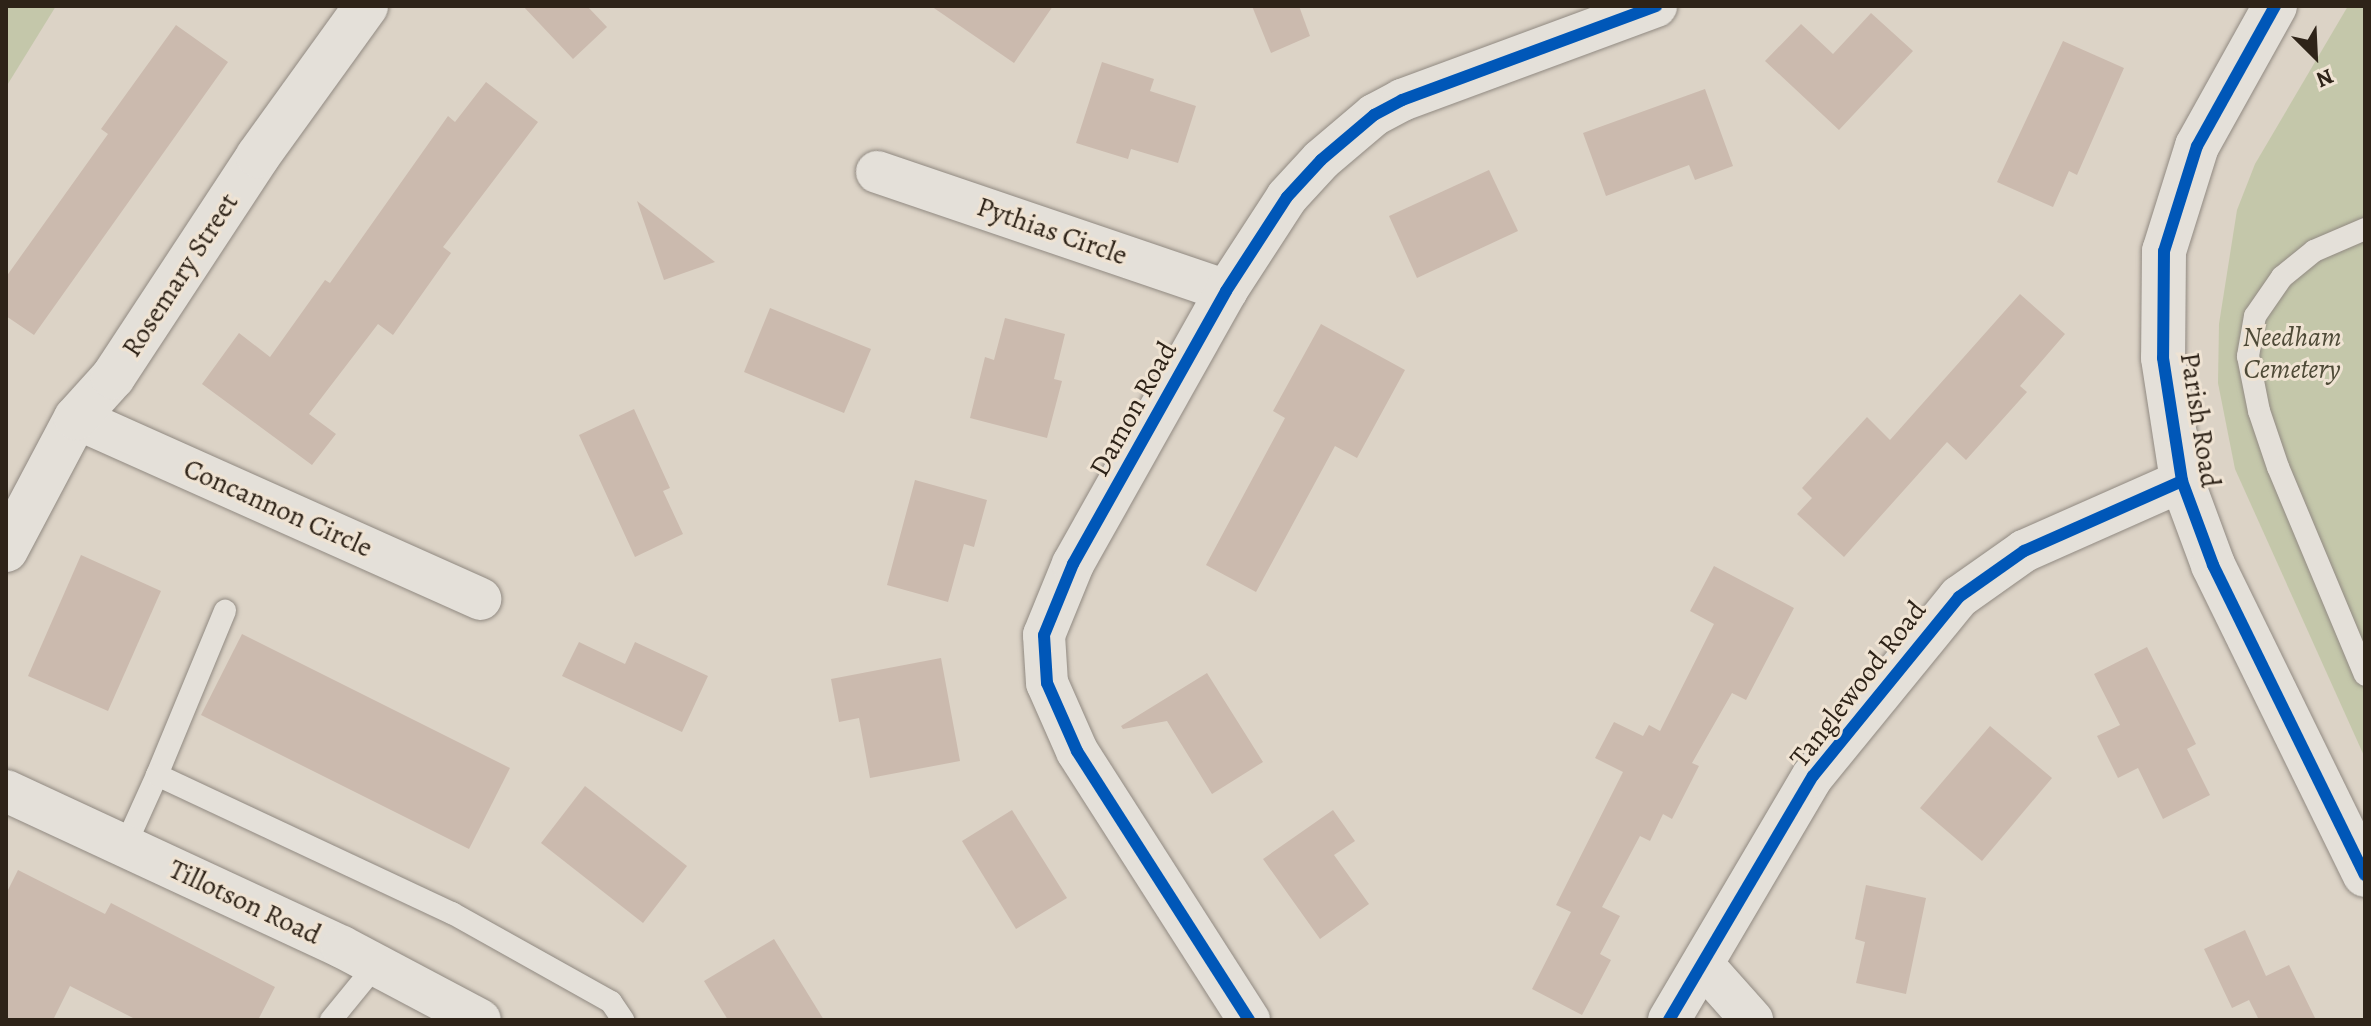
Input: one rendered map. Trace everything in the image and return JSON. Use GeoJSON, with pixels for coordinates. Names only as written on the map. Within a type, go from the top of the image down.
{"type":"FeatureCollection","features":[{"type":"Feature","properties":{"kind":"street","name":"Rosemary Street"},"geometry":{"type":"LineString","coordinates":[[6,550],[76,418],[113,377],[258,156],[366,6]]}},
{"type":"Feature","properties":{"kind":"street","name":"Damon Road"},"geometry":{"type":"LineString","coordinates":[[1249,1020],[1077,751],[1047,683],[1044,635],[1073,564],[1226,291],[1287,197],[1321,160],[1374,115],[1402,100],[1656,6]]}},
{"type":"Feature","properties":{"kind":"street","name":"Parish Road"},"geometry":{"type":"LineString","coordinates":[[2275,6],[2197,146],[2164,251],[2163,358],[2182,481],[2213,565],[2365,875]]}},
{"type":"Feature","properties":{"kind":"street","name":"Pythias Circle"},"geometry":{"type":"LineString","coordinates":[[877,172],[1226,291]]}},
{"type":"Feature","properties":{"kind":"street","name":"Concannon Circle"},"geometry":{"type":"LineString","coordinates":[[76,418],[480,599]]}},
{"type":"Feature","properties":{"kind":"street","name":"Tanglewood Road"},"geometry":{"type":"LineString","coordinates":[[1669,1020],[1813,776],[1959,597],[2024,551],[2182,481]]}},
{"type":"Feature","properties":{"kind":"street","name":"Tillotson Road"},"geometry":{"type":"LineString","coordinates":[[6,791],[376,965],[480,1020]]}},
{"type":"Feature","properties":{"kind":"street"},"geometry":{"type":"LineString","coordinates":[[1703,965],[1752,1020]]}},
{"type":"Feature","properties":{"kind":"lane"},"geometry":{"type":"LineString","coordinates":[[2365,229],[2314,251],[2282,277],[2255,316],[2248,356],[2259,411],[2278,467],[2365,675]]}},
{"type":"Feature","properties":{"kind":"lane"},"geometry":{"type":"LineString","coordinates":[[125,846],[225,611]]}},
{"type":"Feature","properties":{"kind":"lane"},"geometry":{"type":"LineString","coordinates":[[157,775],[452,913],[611,1002],[623,1020]]}},
{"type":"Feature","properties":{"kind":"lane"},"geometry":{"type":"LineString","coordinates":[[331,1020],[376,965]]}},
{"type":"Feature","properties":{"kind":"green space"},"geometry":{"type":"Polygon","coordinates":[[[6,6],[56,6],[6,87],[6,6]]]}},
{"type":"Feature","properties":{"kind":"green space","name":"Needham Cemetery"},"geometry":{"type":"Polygon","coordinates":[[[2348,6],[2365,6],[2365,758],[2235,469],[2218,383],[2219,324],[2237,210],[2255,164],[2348,6]]]}},
{"type":"Feature","properties":{"kind":"building"},"geometry":{"type":"Polygon","coordinates":[[[523,6],[587,6],[607,27],[573,59],[523,6]]]}},
{"type":"Feature","properties":{"kind":"building"},"geometry":{"type":"Polygon","coordinates":[[[931,6],[1053,6],[1014,63],[931,6]]]}},
{"type":"Feature","properties":{"kind":"building"},"geometry":{"type":"Polygon","coordinates":[[[1252,6],[1299,6],[1310,36],[1271,53],[1252,6]]]}},
{"type":"Feature","properties":{"kind":"building"},"geometry":{"type":"Polygon","coordinates":[[[1871,13],[1913,51],[1839,130],[1765,61],[1801,24],[1833,54],[1871,13]]]}},
{"type":"Feature","properties":{"kind":"building"},"geometry":{"type":"Polygon","coordinates":[[[176,25],[228,62],[34,335],[6,316],[6,277],[108,134],[101,129],[176,25]]]}},
{"type":"Feature","properties":{"kind":"building"},"geometry":{"type":"Polygon","coordinates":[[[2063,41],[2124,68],[2077,175],[2069,171],[2053,207],[1997,182],[2063,41]]]}},
{"type":"Feature","properties":{"kind":"building"},"geometry":{"type":"Polygon","coordinates":[[[1102,62],[1154,79],[1150,91],[1196,106],[1178,163],[1131,149],[1128,159],[1076,143],[1102,62]]]}},
{"type":"Feature","properties":{"kind":"building"},"geometry":{"type":"Polygon","coordinates":[[[486,82],[538,122],[443,247],[451,253],[393,335],[378,324],[309,414],[336,434],[312,465],[202,384],[239,333],[270,357],[325,280],[330,283],[448,116],[455,122],[486,82]]]}},
{"type":"Feature","properties":{"kind":"building"},"geometry":{"type":"Polygon","coordinates":[[[1705,89],[1733,166],[1695,180],[1689,165],[1606,196],[1583,133],[1705,89]]]}},
{"type":"Feature","properties":{"kind":"building"},"geometry":{"type":"Polygon","coordinates":[[[1489,170],[1518,231],[1417,278],[1389,216],[1489,170]]]}},
{"type":"Feature","properties":{"kind":"building"},"geometry":{"type":"Polygon","coordinates":[[[637,201],[715,262],[664,280],[637,201]]]}},
{"type":"Feature","properties":{"kind":"building"},"geometry":{"type":"Polygon","coordinates":[[[2020,294],[2065,334],[2020,386],[2027,392],[1966,460],[1947,442],[1844,557],[1797,514],[1812,498],[1802,488],[1867,417],[1890,440],[2020,294]]]}},
{"type":"Feature","properties":{"kind":"building"},"geometry":{"type":"Polygon","coordinates":[[[770,308],[871,349],[844,413],[744,372],[770,308]]]}},
{"type":"Feature","properties":{"kind":"building"},"geometry":{"type":"Polygon","coordinates":[[[1005,318],[1065,334],[1054,379],[1062,381],[1047,438],[970,418],[985,357],[994,360],[1005,318]]]}},
{"type":"Feature","properties":{"kind":"building"},"geometry":{"type":"Polygon","coordinates":[[[1321,324],[1405,370],[1357,458],[1335,446],[1256,592],[1206,565],[1285,418],[1273,411],[1321,324]]]}},
{"type":"Feature","properties":{"kind":"building"},"geometry":{"type":"Polygon","coordinates":[[[634,409],[670,488],[663,491],[683,534],[635,557],[579,435],[634,409]]]}},
{"type":"Feature","properties":{"kind":"building"},"geometry":{"type":"Polygon","coordinates":[[[915,480],[987,500],[974,547],[964,544],[948,602],[887,585],[915,480]]]}},
{"type":"Feature","properties":{"kind":"building"},"geometry":{"type":"Polygon","coordinates":[[[81,555],[161,591],[108,711],[28,676],[81,555]]]}},
{"type":"Feature","properties":{"kind":"building"},"geometry":{"type":"Polygon","coordinates":[[[1714,566],[1794,608],[1746,700],[1732,693],[1692,763],[1699,766],[1672,819],[1663,814],[1650,841],[1640,836],[1602,907],[1620,916],[1600,954],[1611,960],[1582,1015],[1532,989],[1571,912],[1556,905],[1623,772],[1595,758],[1614,722],[1643,736],[1649,725],[1660,731],[1714,624],[1690,611],[1714,566]]]}},
{"type":"Feature","properties":{"kind":"building"},"geometry":{"type":"Polygon","coordinates":[[[242,634],[510,768],[469,849],[201,715],[242,634]]]}},
{"type":"Feature","properties":{"kind":"building"},"geometry":{"type":"Polygon","coordinates":[[[579,642],[625,664],[635,642],[708,676],[682,732],[562,676],[579,642]]]}},
{"type":"Feature","properties":{"kind":"building"},"geometry":{"type":"Polygon","coordinates":[[[2147,647],[2196,744],[2187,749],[2210,795],[2163,819],[2138,768],[2118,778],[2097,736],[2120,725],[2094,674],[2147,647]]]}},
{"type":"Feature","properties":{"kind":"building"},"geometry":{"type":"Polygon","coordinates":[[[941,658],[960,761],[870,778],[859,718],[839,722],[831,679],[941,658]]]}},
{"type":"Feature","properties":{"kind":"building"},"geometry":{"type":"Polygon","coordinates":[[[1207,673],[1263,762],[1212,794],[1167,721],[1123,729],[1121,726],[1207,673]]]}},
{"type":"Feature","properties":{"kind":"building"},"geometry":{"type":"Polygon","coordinates":[[[1990,726],[2052,778],[1982,861],[1920,808],[1990,726]]]}},
{"type":"Feature","properties":{"kind":"building"},"geometry":{"type":"Polygon","coordinates":[[[585,786],[687,866],[643,923],[541,843],[585,786]]]}},
{"type":"Feature","properties":{"kind":"building"},"geometry":{"type":"Polygon","coordinates":[[[1012,810],[1067,898],[1016,929],[962,841],[1012,810]]]}},
{"type":"Feature","properties":{"kind":"building"},"geometry":{"type":"Polygon","coordinates":[[[1333,810],[1355,841],[1334,855],[1369,904],[1320,939],[1263,859],[1333,810]]]}},
{"type":"Feature","properties":{"kind":"building"},"geometry":{"type":"Polygon","coordinates":[[[18,870],[105,914],[111,903],[275,987],[258,1020],[137,1020],[70,986],[53,1020],[6,1020],[6,894],[18,870]]]}},
{"type":"Feature","properties":{"kind":"building"},"geometry":{"type":"Polygon","coordinates":[[[1866,885],[1926,898],[1906,994],[1856,983],[1865,942],[1855,939],[1866,885]]]}},
{"type":"Feature","properties":{"kind":"building"},"geometry":{"type":"Polygon","coordinates":[[[2245,930],[2266,976],[2289,965],[2316,1020],[2259,1020],[2249,1000],[2232,1008],[2204,949],[2245,930]]]}},
{"type":"Feature","properties":{"kind":"building"},"geometry":{"type":"Polygon","coordinates":[[[774,939],[824,1020],[728,1020],[704,981],[774,939]]]}},
{"type":"Feature","properties":{"kind":"cycle path"},"geometry":{"type":"LineString","coordinates":[[1249,1020],[1077,751],[1047,683],[1044,635],[1073,564],[1226,291],[1287,197],[1321,160],[1374,115],[1402,100],[1656,6]]}},
{"type":"Feature","properties":{"kind":"cycle path"},"geometry":{"type":"LineString","coordinates":[[2275,6],[2197,146],[2164,251],[2163,358],[2182,481],[2213,565],[2365,875]]}},
{"type":"Feature","properties":{"kind":"cycle path"},"geometry":{"type":"LineString","coordinates":[[1669,1020],[1813,776],[1959,597],[2024,551],[2182,481]]}}]}
